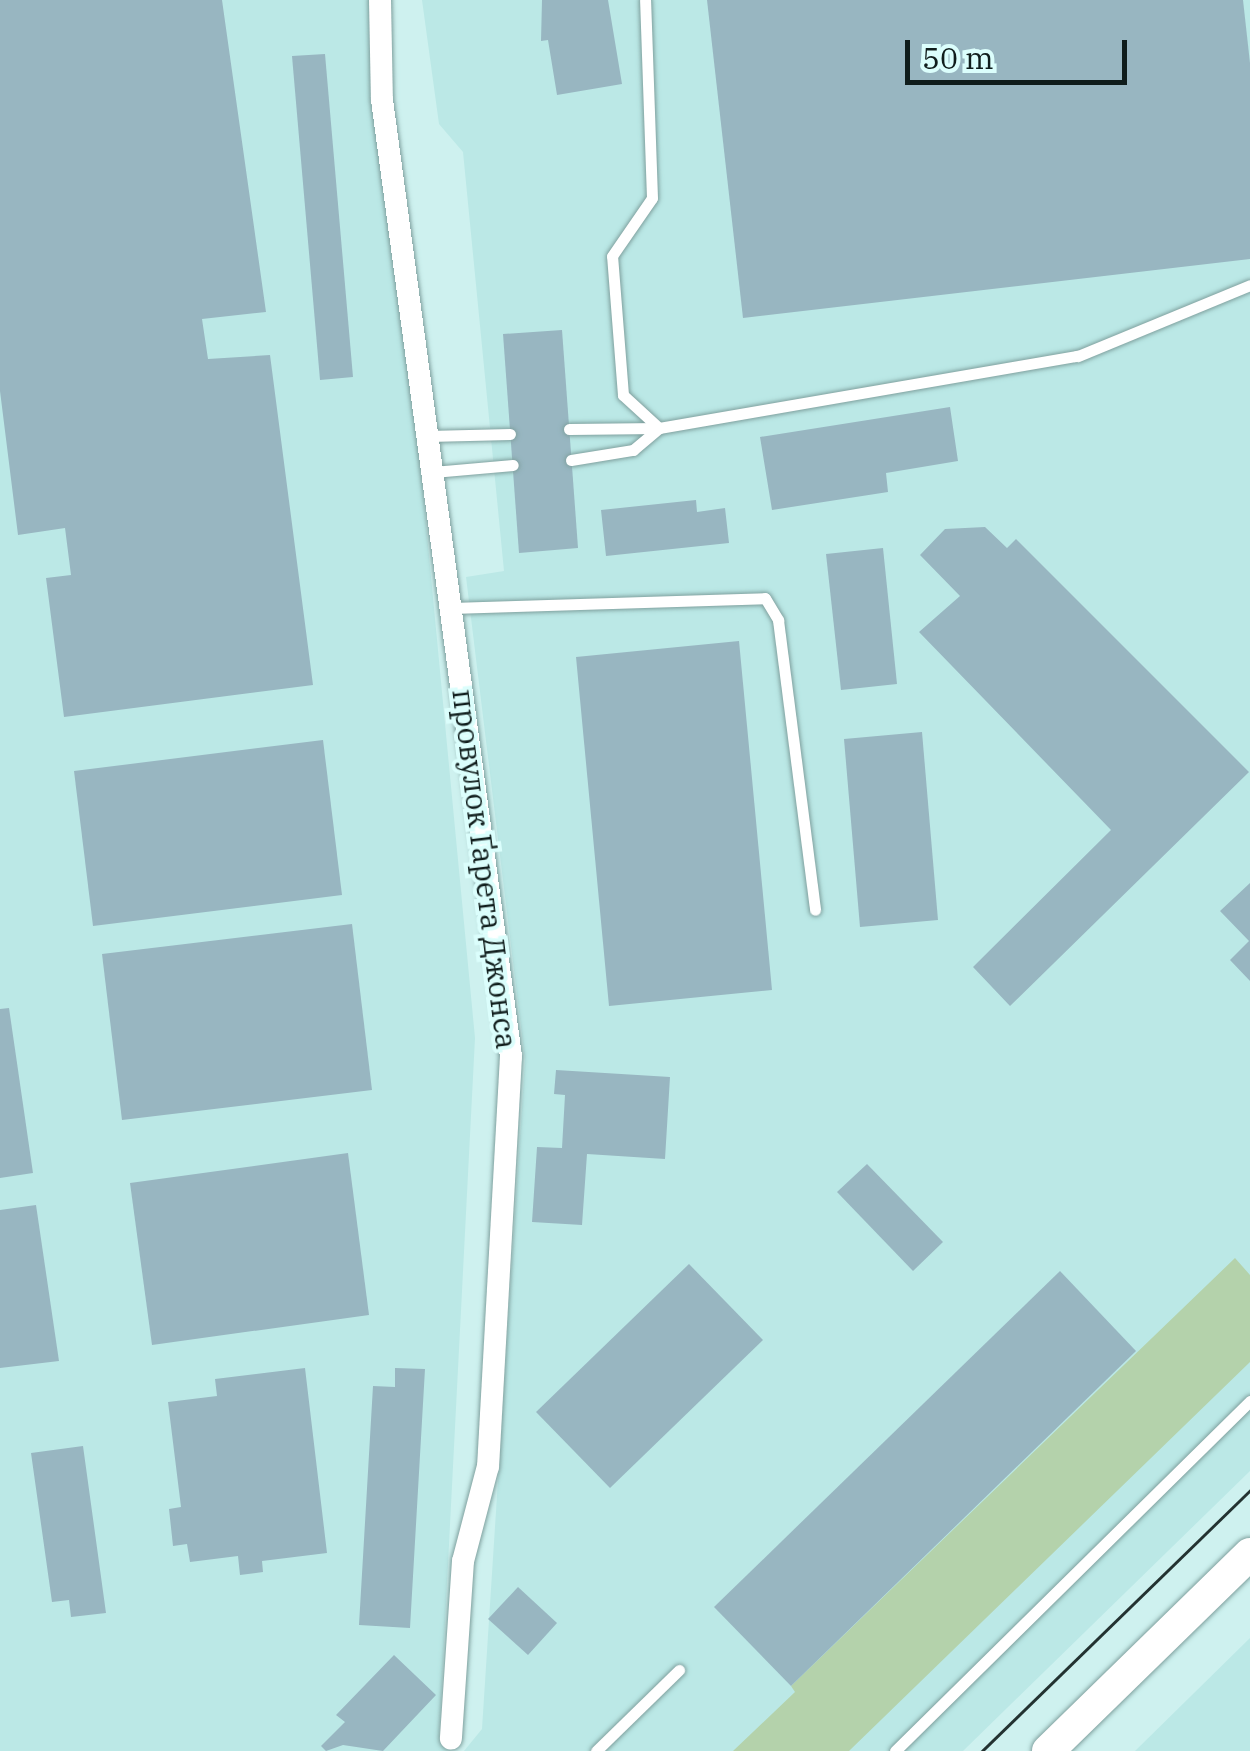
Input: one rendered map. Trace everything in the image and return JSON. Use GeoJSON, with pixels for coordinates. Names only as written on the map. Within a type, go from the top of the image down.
{"type":"FeatureCollection","features":[{"type":"Feature","properties":{"kind":"main road"},"geometry":{"type":"LineString","coordinates":[[1048,1751],[1250,1554]]}},
{"type":"Feature","properties":{"kind":"street","name":"провулок Ґарета Джонса"},"geometry":{"type":"LineString","coordinates":[[380,0],[382,100],[512,1056],[488,1466],[462,1561],[457,1745]]}},
{"type":"Feature","properties":{"kind":"lane"},"geometry":{"type":"LineString","coordinates":[[645,0],[652,198],[612,256],[623,395],[659,428]]}},
{"type":"Feature","properties":{"kind":"lane"},"geometry":{"type":"LineString","coordinates":[[569,429],[659,428],[1078,356],[1250,285]]}},
{"type":"Feature","properties":{"kind":"lane"},"geometry":{"type":"LineString","coordinates":[[572,460],[633,450],[659,428]]}},
{"type":"Feature","properties":{"kind":"lane"},"geometry":{"type":"LineString","coordinates":[[428,436],[510,434]]}},
{"type":"Feature","properties":{"kind":"lane"},"geometry":{"type":"LineString","coordinates":[[432,472],[512,465]]}},
{"type":"Feature","properties":{"kind":"lane"},"geometry":{"type":"LineString","coordinates":[[451,608],[765,598],[778,620],[814,910]]}},
{"type":"Feature","properties":{"kind":"lane"},"geometry":{"type":"LineString","coordinates":[[895,1751],[1250,1401]]}},
{"type":"Feature","properties":{"kind":"lane"},"geometry":{"type":"LineString","coordinates":[[596,1751],[679,1670]]}},
{"type":"Feature","properties":{"kind":"shaded area"},"geometry":{"type":"Polygon","coordinates":[[[0,0],[376,0],[475,1038],[439,1739],[451,1751],[0,1751],[0,0]]]}},
{"type":"Feature","properties":{"kind":"shaded area"},"geometry":{"type":"Polygon","coordinates":[[[422,0],[1250,0],[1250,1471],[963,1751],[464,1751],[482,1729],[525,1060],[466,577],[504,571],[463,152],[439,124],[422,0]]]}},
{"type":"Feature","properties":{"kind":"shaded area"},"geometry":{"type":"Polygon","coordinates":[[[1250,1638],[1250,1751],[1135,1751],[1250,1638]]]}},
{"type":"Feature","properties":{"kind":"green space"},"geometry":{"type":"Polygon","coordinates":[[[1235,1258],[1250,1275],[1250,1362],[849,1751],[733,1751],[795,1692],[791,1686],[1235,1258]]]}},
{"type":"Feature","properties":{"kind":"building"},"geometry":{"type":"Polygon","coordinates":[[[0,0],[222,0],[266,312],[202,319],[208,359],[270,355],[313,685],[64,717],[46,578],[71,575],[65,528],[18,535],[0,391],[0,0]]]}},
{"type":"Feature","properties":{"kind":"building"},"geometry":{"type":"Polygon","coordinates":[[[542,0],[608,0],[622,84],[557,95],[548,40],[541,41],[542,0]]]}},
{"type":"Feature","properties":{"kind":"building"},"geometry":{"type":"Polygon","coordinates":[[[707,0],[1243,0],[1250,63],[1250,259],[743,318],[707,0]]]}},
{"type":"Feature","properties":{"kind":"building"},"geometry":{"type":"Polygon","coordinates":[[[325,54],[353,377],[320,380],[292,56],[325,54]]]}},
{"type":"Feature","properties":{"kind":"building"},"geometry":{"type":"Polygon","coordinates":[[[562,330],[578,548],[519,553],[503,334],[562,330]]]}},
{"type":"Feature","properties":{"kind":"building"},"geometry":{"type":"Polygon","coordinates":[[[950,407],[958,461],[886,473],[888,492],[772,510],[760,437],[950,407]]]}},
{"type":"Feature","properties":{"kind":"building"},"geometry":{"type":"Polygon","coordinates":[[[696,500],[697,512],[725,508],[729,543],[606,556],[601,510],[696,500]]]}},
{"type":"Feature","properties":{"kind":"building"},"geometry":{"type":"Polygon","coordinates":[[[985,527],[1007,548],[1016,539],[1249,772],[1010,1006],[973,967],[1111,830],[919,632],[960,596],[920,555],[945,529],[985,527]]]}},
{"type":"Feature","properties":{"kind":"building"},"geometry":{"type":"Polygon","coordinates":[[[883,548],[897,684],[841,690],[826,554],[883,548]]]}},
{"type":"Feature","properties":{"kind":"building"},"geometry":{"type":"Polygon","coordinates":[[[739,641],[772,990],[609,1006],[576,657],[739,641]]]}},
{"type":"Feature","properties":{"kind":"building"},"geometry":{"type":"Polygon","coordinates":[[[922,732],[938,920],[860,927],[844,739],[922,732]]]}},
{"type":"Feature","properties":{"kind":"building"},"geometry":{"type":"Polygon","coordinates":[[[323,740],[342,895],[93,926],[74,771],[323,740]]]}},
{"type":"Feature","properties":{"kind":"building"},"geometry":{"type":"Polygon","coordinates":[[[1250,883],[1250,981],[1230,960],[1249,941],[1220,911],[1250,883]]]}},
{"type":"Feature","properties":{"kind":"building"},"geometry":{"type":"Polygon","coordinates":[[[352,924],[372,1090],[122,1120],[102,954],[352,924]]]}},
{"type":"Feature","properties":{"kind":"building"},"geometry":{"type":"Polygon","coordinates":[[[9,1008],[33,1173],[0,1178],[0,1009],[9,1008]]]}},
{"type":"Feature","properties":{"kind":"building"},"geometry":{"type":"Polygon","coordinates":[[[556,1070],[670,1077],[665,1159],[587,1154],[582,1225],[532,1222],[537,1147],[562,1148],[565,1095],[554,1094],[556,1070]]]}},
{"type":"Feature","properties":{"kind":"building"},"geometry":{"type":"Polygon","coordinates":[[[348,1153],[369,1315],[152,1345],[130,1183],[348,1153]]]}},
{"type":"Feature","properties":{"kind":"building"},"geometry":{"type":"Polygon","coordinates":[[[867,1164],[943,1242],[913,1271],[837,1192],[867,1164]]]}},
{"type":"Feature","properties":{"kind":"building"},"geometry":{"type":"Polygon","coordinates":[[[36,1205],[59,1361],[0,1368],[0,1210],[36,1205]]]}},
{"type":"Feature","properties":{"kind":"building"},"geometry":{"type":"Polygon","coordinates":[[[689,1264],[763,1340],[610,1488],[536,1412],[689,1264]]]}},
{"type":"Feature","properties":{"kind":"building"},"geometry":{"type":"Polygon","coordinates":[[[1060,1271],[1136,1351],[791,1686],[714,1607],[1060,1271]]]}},
{"type":"Feature","properties":{"kind":"building"},"geometry":{"type":"Polygon","coordinates":[[[305,1368],[327,1553],[262,1561],[263,1572],[240,1575],[238,1556],[190,1562],[187,1544],[173,1546],[169,1509],[181,1507],[168,1402],[217,1396],[215,1379],[305,1368]]]}},
{"type":"Feature","properties":{"kind":"building"},"geometry":{"type":"Polygon","coordinates":[[[395,1368],[425,1369],[410,1628],[359,1625],[373,1386],[395,1387],[395,1368]]]}},
{"type":"Feature","properties":{"kind":"building"},"geometry":{"type":"Polygon","coordinates":[[[83,1446],[106,1613],[71,1617],[69,1600],[52,1602],[31,1453],[83,1446]]]}},
{"type":"Feature","properties":{"kind":"building"},"geometry":{"type":"Polygon","coordinates":[[[518,1587],[557,1623],[528,1655],[488,1619],[518,1587]]]}},
{"type":"Feature","properties":{"kind":"building"},"geometry":{"type":"Polygon","coordinates":[[[394,1655],[436,1695],[383,1751],[343,1745],[326,1751],[321,1746],[345,1722],[336,1715],[394,1655]]]}},
{"type":"Feature","properties":{"kind":"tram line"},"geometry":{"type":"LineString","coordinates":[[982,1751],[1250,1490]]}}]}
